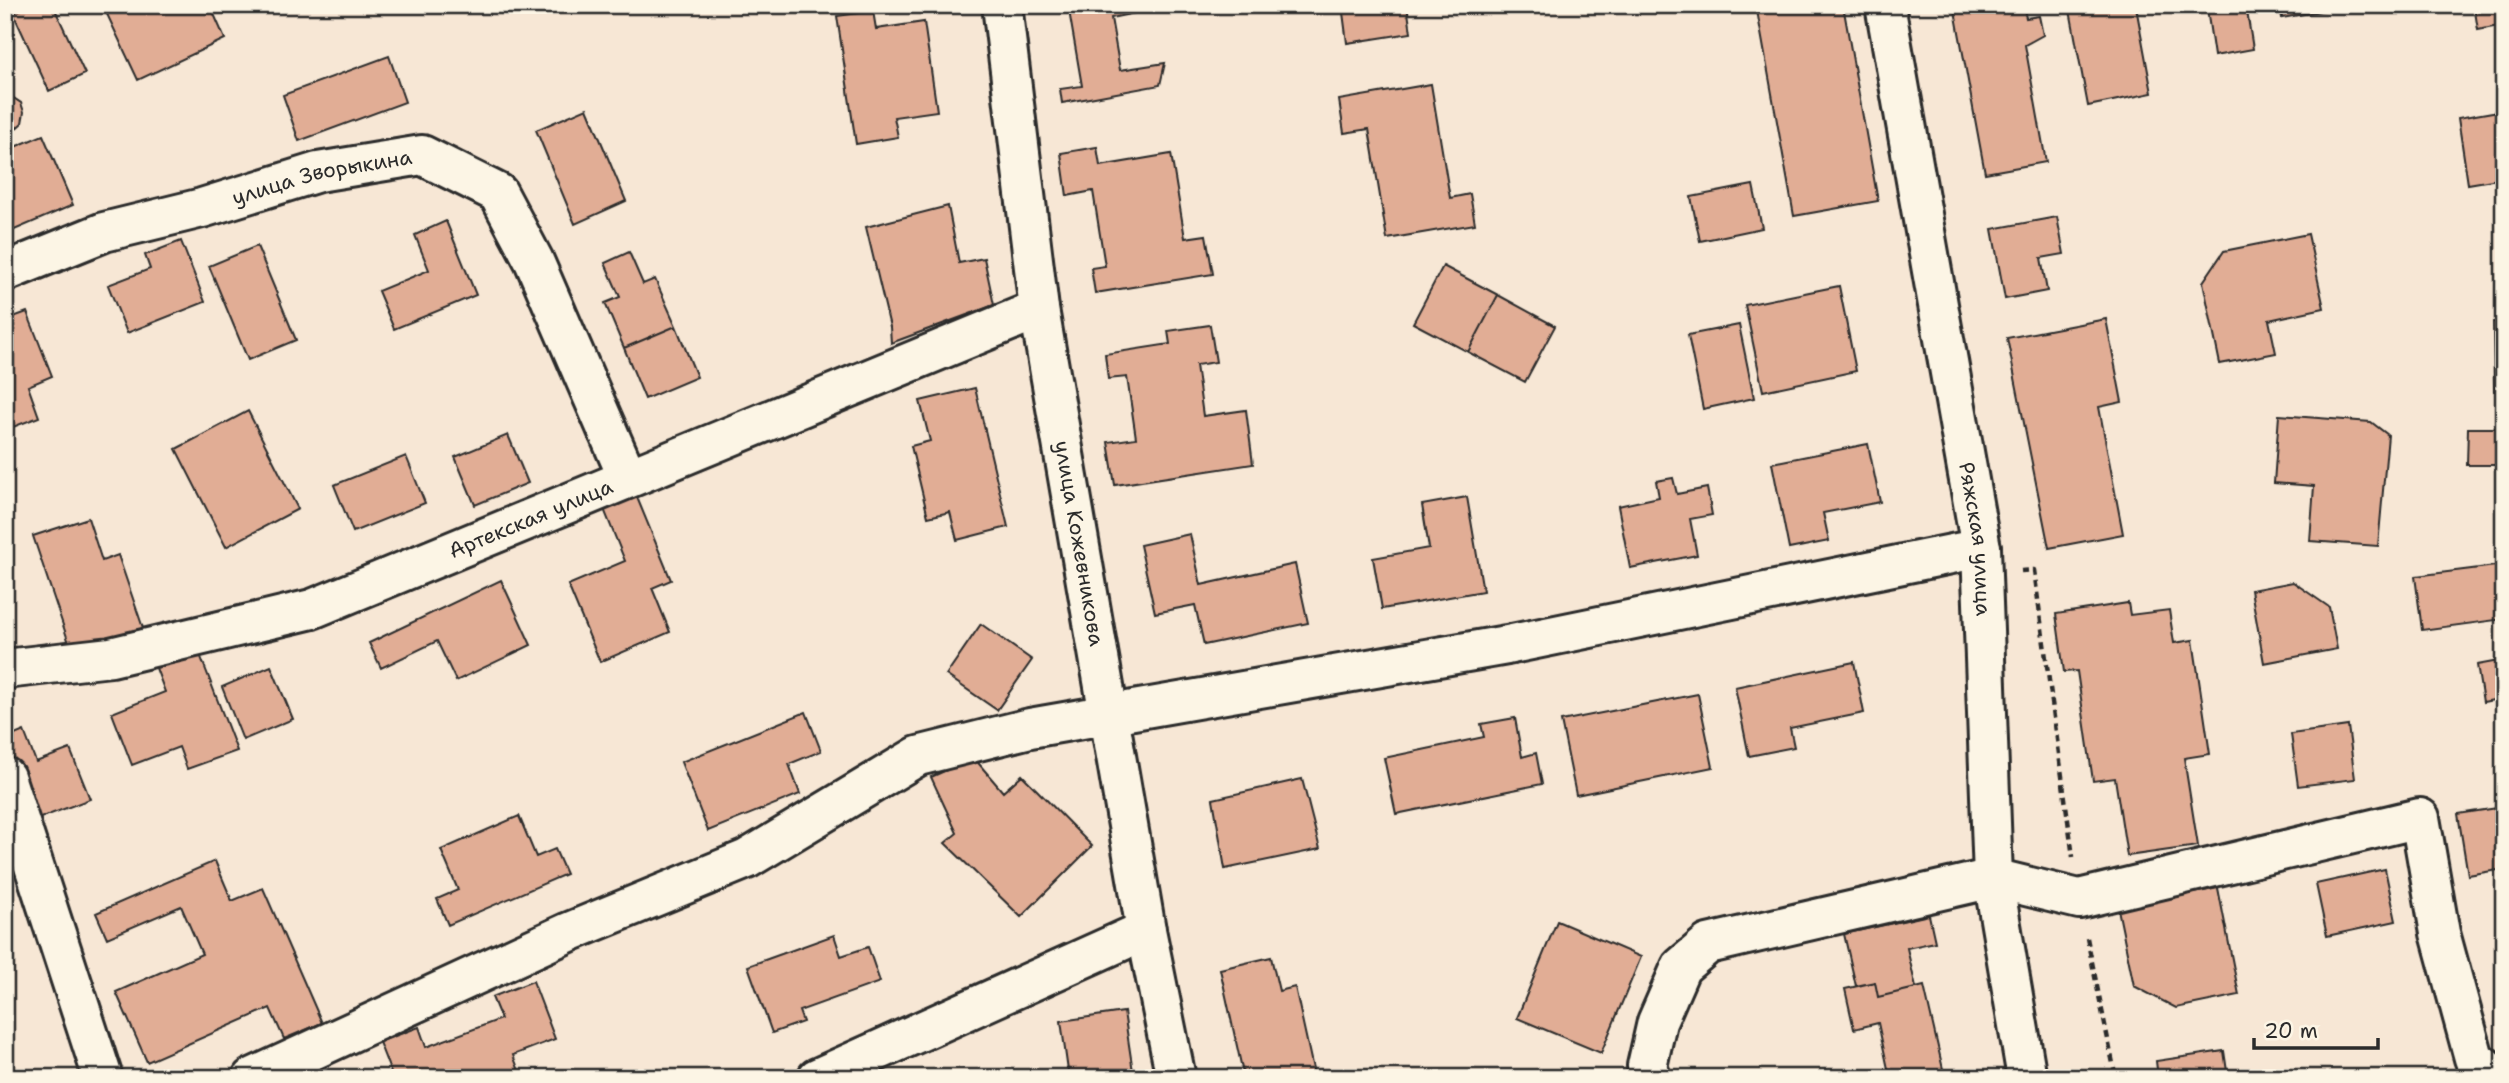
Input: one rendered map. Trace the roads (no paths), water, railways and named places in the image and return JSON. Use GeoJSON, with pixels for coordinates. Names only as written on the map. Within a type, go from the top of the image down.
{"type":"FeatureCollection","features":[{"type":"Feature","properties":{"kind":"street","name":"улица Кожевникова"},"geometry":{"type":"LineString","coordinates":[[1002,5],[1039,309],[1146,930],[1176,1078]]}},
{"type":"Feature","properties":{"kind":"street","name":"Ряжская улица"},"geometry":{"type":"LineString","coordinates":[[1885,5],[1982,560],[1993,878],[2027,1078]]}},
{"type":"Feature","properties":{"kind":"street","name":"улица Зворыкина"},"geometry":{"type":"LineString","coordinates":[[5,272],[104,232],[202,208],[318,172],[422,155],[498,192],[534,261],[628,478]]}},
{"type":"Feature","properties":{"kind":"street","name":"Артекская улица"},"geometry":{"type":"LineString","coordinates":[[5,668],[111,657],[312,609],[1039,309]]}},
{"type":"Feature","properties":{"kind":"street"},"geometry":{"type":"LineString","coordinates":[[252,1078],[569,932],[747,859],[918,756],[1030,729],[1109,714],[1982,560]]}},
{"type":"Feature","properties":{"kind":"street"},"geometry":{"type":"LineString","coordinates":[[5,777],[103,1078]]}},
{"type":"Feature","properties":{"kind":"street"},"geometry":{"type":"LineString","coordinates":[[1651,1078],[1647,1066],[1657,1022],[1681,967],[1708,944],[1993,878],[2079,899],[2420,818],[2440,933],[2474,1058],[2498,1078]]}},
{"type":"Feature","properties":{"kind":"street"},"geometry":{"type":"LineString","coordinates":[[817,1078],[1146,930]]}}]}
